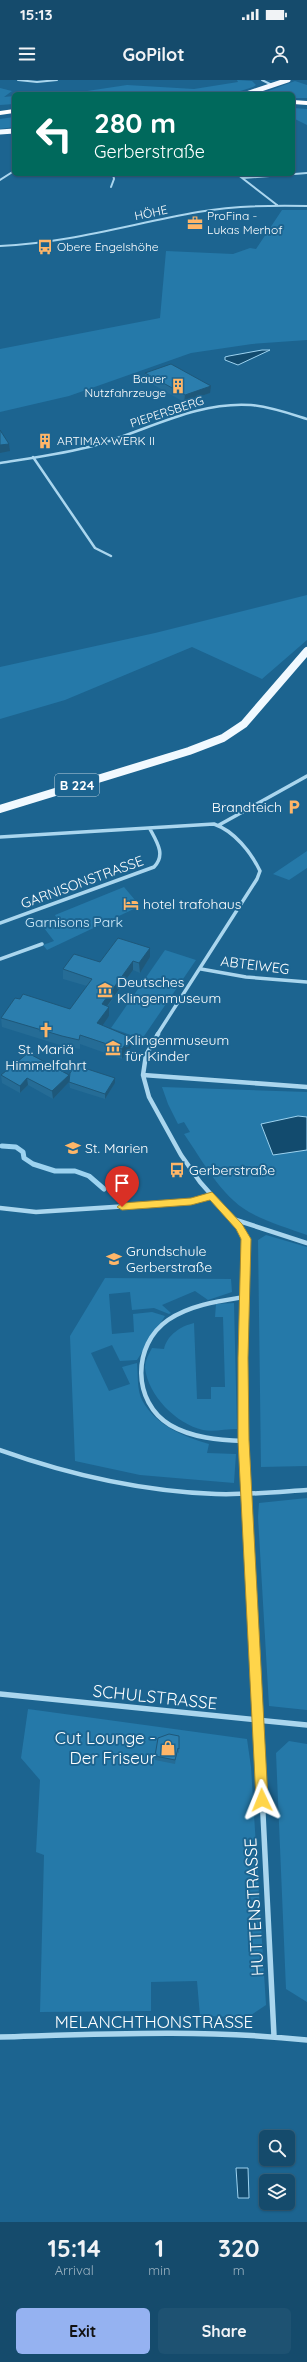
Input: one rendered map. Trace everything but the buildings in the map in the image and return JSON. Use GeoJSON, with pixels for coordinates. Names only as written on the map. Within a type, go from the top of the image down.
{"type":"FeatureCollection","features":[{"type":"Feature","properties":{"kind":"highway"},"geometry":{"type":"LineString","coordinates":[[295,102],[307,102]]}},
{"type":"Feature","properties":{"kind":"highway"},"geometry":{"type":"LineString","coordinates":[[295,105],[307,106]]}},
{"type":"Feature","properties":{"kind":"highway"},"geometry":{"type":"LineString","coordinates":[[0,109],[12,108]]}},
{"type":"Feature","properties":{"kind":"highway"},"geometry":{"type":"LineString","coordinates":[[0,113],[12,112]]}},
{"type":"Feature","properties":{"kind":"main road"},"geometry":{"type":"LineString","coordinates":[[252,92],[288,80]]}},
{"type":"Feature","properties":{"kind":"main road"},"geometry":{"type":"LineString","coordinates":[[0,132],[12,130]]}},
{"type":"Feature","properties":{"kind":"main road","name":"B 224"},"geometry":{"type":"LineString","coordinates":[[0,809],[189,751],[223,738],[244,724],[307,651]]}},
{"type":"Feature","properties":{"kind":"street"},"geometry":{"type":"LineString","coordinates":[[18,80],[38,82],[57,80]]}},
{"type":"Feature","properties":{"kind":"street"},"geometry":{"type":"LineString","coordinates":[[262,80],[273,85]]}},
{"type":"Feature","properties":{"kind":"street"},"geometry":{"type":"LineString","coordinates":[[0,180],[12,172]]}},
{"type":"Feature","properties":{"kind":"street"},"geometry":{"type":"LineString","coordinates":[[295,175],[307,174]]}},
{"type":"Feature","properties":{"kind":"street"},"geometry":{"type":"LineString","coordinates":[[111,187],[114,179],[113,176]]}},
{"type":"Feature","properties":{"kind":"street"},"geometry":{"type":"LineString","coordinates":[[240,176],[277,205]]}},
{"type":"Feature","properties":{"kind":"street"},"geometry":{"type":"LineString","coordinates":[[243,178],[275,176]]}},
{"type":"Feature","properties":{"kind":"street","name":"HÖHE"},"geometry":{"type":"LineString","coordinates":[[0,246],[41,244],[65,240],[217,209],[277,205],[307,206]]}},
{"type":"Feature","properties":{"kind":"street","name":"PIEPERSBERG"},"geometry":{"type":"LineString","coordinates":[[0,463],[95,446],[179,415],[203,409],[258,407],[288,412],[307,419]]}},
{"type":"Feature","properties":{"kind":"street"},"geometry":{"type":"LineString","coordinates":[[33,457],[95,548],[111,556]]}},
{"type":"Feature","properties":{"kind":"street"},"geometry":{"type":"LineString","coordinates":[[0,837],[219,825],[307,776]]}},
{"type":"Feature","properties":{"kind":"street"},"geometry":{"type":"LineString","coordinates":[[0,1208],[36,1212],[191,1202],[212,1196],[190,1170],[162,1123],[149,1097],[143,1075],[146,1055],[154,1039],[201,970],[260,873],[258,866],[251,856],[219,825]]}},
{"type":"Feature","properties":{"kind":"street","name":"GARNISONSTRASSE"},"geometry":{"type":"LineString","coordinates":[[0,923],[154,867],[160,861],[161,854],[150,829]]}},
{"type":"Feature","properties":{"kind":"street"},"geometry":{"type":"LineString","coordinates":[[0,959],[42,944]]}},
{"type":"Feature","properties":{"kind":"street","name":"ABTEIWEG"},"geometry":{"type":"LineString","coordinates":[[201,970],[258,978],[307,982]]}},
{"type":"Feature","properties":{"kind":"street"},"geometry":{"type":"LineString","coordinates":[[143,1075],[307,1087]]}},
{"type":"Feature","properties":{"kind":"street","name":"HUTTENSTRASSE"},"geometry":{"type":"LineString","coordinates":[[212,1196],[233,1219],[244,1234],[247,1244],[244,1297],[244,1440],[274,2036]]}},
{"type":"Feature","properties":{"kind":"street"},"geometry":{"type":"LineString","coordinates":[[233,1219],[307,1243]]}},
{"type":"Feature","properties":{"kind":"street"},"geometry":{"type":"LineString","coordinates":[[244,1297],[203,1305],[167,1320],[148,1341],[142,1354],[140,1370],[141,1384],[146,1397],[154,1410],[169,1424],[199,1437],[244,1440]]}},
{"type":"Feature","properties":{"kind":"street"},"geometry":{"type":"LineString","coordinates":[[0,1450],[53,1468],[123,1483],[195,1492],[246,1494],[307,1490]]}},
{"type":"Feature","properties":{"kind":"street","name":"SCHULSTRASSE"},"geometry":{"type":"LineString","coordinates":[[0,1694],[259,1722],[307,1725]]}},
{"type":"Feature","properties":{"kind":"street","name":"MELANCHTHONSTRASSE"},"geometry":{"type":"LineString","coordinates":[[0,2037],[140,2033],[274,2036],[307,2040]]}},
{"type":"Feature","properties":{"kind":"green space"},"geometry":{"type":"Polygon","coordinates":[[[237,80],[252,81],[256,85],[237,92],[67,92],[87,91],[127,85],[194,89],[238,82],[237,80]]]}},
{"type":"Feature","properties":{"kind":"green space"},"geometry":{"type":"Polygon","coordinates":[[[295,81],[307,85],[307,98],[295,98],[295,92],[265,92],[295,81]]]}},
{"type":"Feature","properties":{"kind":"green space"},"geometry":{"type":"Polygon","coordinates":[[[0,88],[12,91],[4,97],[12,96],[12,104],[0,105],[0,88]]]}},
{"type":"Feature","properties":{"kind":"green space"},"geometry":{"type":"Polygon","coordinates":[[[295,108],[307,109],[307,125],[295,119],[295,108]]]}},
{"type":"Feature","properties":{"kind":"green space"},"geometry":{"type":"Polygon","coordinates":[[[12,117],[12,127],[0,129],[0,119],[12,117]]]}},
{"type":"Feature","properties":{"kind":"green space"},"geometry":{"type":"Polygon","coordinates":[[[282,210],[307,210],[307,340],[252,344],[191,353],[69,396],[0,412],[0,349],[160,318],[166,251],[233,254],[250,248],[256,249],[282,210]]]}},
{"type":"Feature","properties":{"kind":"green space"},"geometry":{"type":"Polygon","coordinates":[[[307,595],[307,640],[262,679],[192,647],[65,700],[0,719],[0,667],[155,633],[307,595]]]}},
{"type":"Feature","properties":{"kind":"green space"},"geometry":{"type":"Polygon","coordinates":[[[307,851],[307,868],[289,880],[273,874],[307,851]]]}},
{"type":"Feature","properties":{"kind":"green space","name":"Garnisons Park"},"geometry":{"type":"Polygon","coordinates":[[[124,887],[140,906],[47,950],[43,945],[54,941],[44,928],[60,924],[55,915],[124,887]]]}},
{"type":"Feature","properties":{"kind":"green space"},"geometry":{"type":"Polygon","coordinates":[[[165,950],[196,960],[142,1039],[111,1028],[165,950]]]}},
{"type":"Feature","properties":{"kind":"green space"},"geometry":{"type":"Polygon","coordinates":[[[162,1087],[307,1092],[307,1117],[298,1116],[261,1125],[273,1154],[307,1150],[307,1235],[256,1216],[239,1205],[229,1196],[213,1177],[184,1134],[190,1132],[184,1122],[178,1124],[168,1104],[162,1087]]]}},
{"type":"Feature","properties":{"kind":"green space"},"geometry":{"type":"Polygon","coordinates":[[[266,1235],[307,1247],[307,1466],[261,1467],[258,1240],[266,1235]]]}},
{"type":"Feature","properties":{"kind":"green space"},"geometry":{"type":"Polygon","coordinates":[[[105,1278],[231,1279],[232,1292],[208,1300],[195,1291],[162,1305],[171,1313],[169,1314],[154,1308],[132,1310],[130,1292],[109,1294],[112,1334],[134,1332],[133,1314],[152,1312],[165,1316],[137,1360],[120,1361],[112,1345],[91,1353],[109,1391],[130,1384],[122,1367],[137,1363],[139,1392],[148,1409],[155,1417],[171,1429],[209,1444],[207,1453],[236,1454],[234,1483],[140,1475],[75,1461],[70,1336],[105,1278]]]}},
{"type":"Feature","properties":{"kind":"green space"},"geometry":{"type":"Polygon","coordinates":[[[234,1303],[237,1429],[207,1431],[183,1422],[165,1407],[158,1398],[147,1378],[145,1368],[147,1357],[152,1348],[164,1349],[171,1335],[184,1326],[194,1323],[197,1399],[211,1399],[211,1387],[225,1387],[223,1317],[215,1317],[216,1304],[234,1303]]]}},
{"type":"Feature","properties":{"kind":"green space"},"geometry":{"type":"Polygon","coordinates":[[[307,1498],[307,1710],[269,1706],[258,1517],[259,1503],[307,1498]]]}},
{"type":"Feature","properties":{"kind":"green space"},"geometry":{"type":"Polygon","coordinates":[[[28,1709],[247,1739],[251,1767],[266,2005],[248,2017],[200,2016],[197,1981],[151,1982],[151,2011],[40,2012],[44,1855],[36,1852],[40,1780],[21,1758],[28,1709]]]}},
{"type":"Feature","properties":{"kind":"green space"},"geometry":{"type":"Polygon","coordinates":[[[289,1741],[307,1744],[307,2002],[286,1989],[276,1753],[289,1741]]]}},
{"type":"Feature","properties":{"kind":"shaded area"},"geometry":{"type":"Polygon","coordinates":[[[262,350],[270,350],[238,365],[225,360],[225,357],[262,350]]]}},
{"type":"Feature","properties":{"kind":"shaded area"},"geometry":{"type":"Polygon","coordinates":[[[298,1116],[307,1117],[307,1150],[273,1155],[261,1124],[298,1116]]]}},
{"type":"Feature","properties":{"kind":"shaded area"},"geometry":{"type":"Polygon","coordinates":[[[236,2168],[248,2168],[249,2198],[238,2198],[236,2168]]]}},
{"type":"Feature","properties":{"kind":"waterway"},"geometry":{"type":"LineString","coordinates":[[2,1146],[16,1147],[23,1152],[24,1158],[33,1164],[55,1171],[75,1171],[89,1176],[104,1189]]}},
{"type":"Feature","properties":{"kind":"place","name":"ProFina - Lukas Merhof"},"geometry":{"type":"Point","coordinates":[195,223]}},
{"type":"Feature","properties":{"kind":"place","name":"Obere Engelshöhe"},"geometry":{"type":"Point","coordinates":[45,247]}},
{"type":"Feature","properties":{"kind":"place","name":"Bauer Nutzfahrzeuge"},"geometry":{"type":"Point","coordinates":[178,386]}},
{"type":"Feature","properties":{"kind":"place","name":"ARTIMAX WERK II"},"geometry":{"type":"Point","coordinates":[45,441]}},
{"type":"Feature","properties":{"kind":"place","name":"Brandteich"},"geometry":{"type":"Point","coordinates":[294,807]}},
{"type":"Feature","properties":{"kind":"place","name":"hotel trafohaus"},"geometry":{"type":"Point","coordinates":[131,904]}},
{"type":"Feature","properties":{"kind":"place","name":"Deutsches Klingenmuseum"},"geometry":{"type":"Point","coordinates":[105,990]}},
{"type":"Feature","properties":{"kind":"place","name":"St. Mariä Himmelfahrt"},"geometry":{"type":"Point","coordinates":[46,1030]}},
{"type":"Feature","properties":{"kind":"place","name":"Klingenmuseum für Kinder"},"geometry":{"type":"Point","coordinates":[113,1048]}},
{"type":"Feature","properties":{"kind":"place","name":"St. Marien"},"geometry":{"type":"Point","coordinates":[73,1148]}},
{"type":"Feature","properties":{"kind":"place","name":"Gerberstraße"},"geometry":{"type":"Point","coordinates":[177,1170]}},
{"type":"Feature","properties":{"kind":"place","name":"Grundschule Gerberstraße"},"geometry":{"type":"Point","coordinates":[114,1259]}},
{"type":"Feature","properties":{"kind":"place","name":"Cut Lounge - Der Friseur"},"geometry":{"type":"Point","coordinates":[168,1748]}},
{"type":"Feature","properties":{"kind":"route"},"geometry":{"type":"LineString","coordinates":[[122,1207],[191,1202],[212,1196],[239,1226],[246,1239],[243,1358],[244,1440],[262,1800]]}}]}
